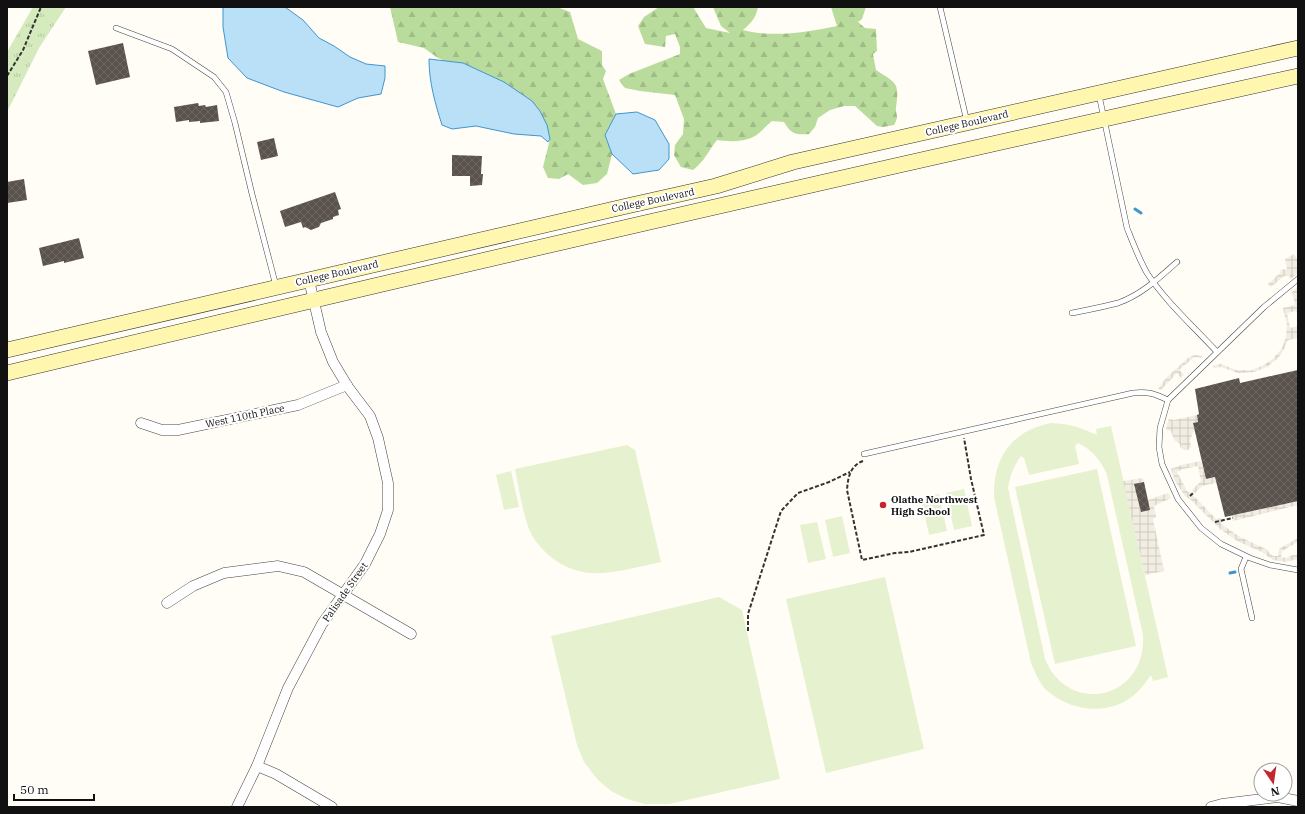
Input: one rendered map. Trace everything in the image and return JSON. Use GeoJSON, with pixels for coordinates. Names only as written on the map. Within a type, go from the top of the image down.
{"type":"FeatureCollection","features":[{"type":"Feature","properties":{"kind":"main road","name":"College Boulevard"},"geometry":{"type":"LineString","coordinates":[[7,350],[716,186],[793,162],[1298,48]]}},
{"type":"Feature","properties":{"kind":"main road","name":"College Boulevard"},"geometry":{"type":"LineString","coordinates":[[7,373],[314,300],[1298,76]]}},
{"type":"Feature","properties":{"kind":"street","name":"Palisade Street"},"geometry":{"type":"LineString","coordinates":[[237,807],[257,766],[288,688],[322,624],[342,594],[365,564],[380,534],[388,510],[388,483],[378,438],[370,416],[333,362],[324,339],[309,280]]}},
{"type":"Feature","properties":{"kind":"street","name":"West 110th Place"},"geometry":{"type":"LineString","coordinates":[[141,423],[162,430],[178,430],[298,405],[347,384]]}},
{"type":"Feature","properties":{"kind":"street"},"geometry":{"type":"LineString","coordinates":[[167,603],[192,586],[224,573],[278,566],[304,572],[411,634]]}},
{"type":"Feature","properties":{"kind":"street"},"geometry":{"type":"LineString","coordinates":[[257,766],[276,774],[332,807]]}},
{"type":"Feature","properties":{"kind":"street"},"geometry":{"type":"LineString","coordinates":[[1212,807],[1278,797],[1298,801]]}},
{"type":"Feature","properties":{"kind":"lane"},"geometry":{"type":"LineString","coordinates":[[940,7],[967,123]]}},
{"type":"Feature","properties":{"kind":"lane"},"geometry":{"type":"LineString","coordinates":[[116,28],[172,49],[214,77],[226,92],[277,287]]}},
{"type":"Feature","properties":{"kind":"lane"},"geometry":{"type":"LineString","coordinates":[[1098,93],[1127,228],[1133,246],[1147,273],[1162,293],[1217,352]]}},
{"type":"Feature","properties":{"kind":"lane"},"geometry":{"type":"LineString","coordinates":[[1072,313],[1117,303],[1128,298],[1154,282],[1177,262]]}},
{"type":"Feature","properties":{"kind":"lane"},"geometry":{"type":"LineString","coordinates":[[1298,279],[1264,307],[1168,400],[1160,428],[1159,447],[1162,464],[1171,486],[1178,499],[1201,528],[1221,544],[1246,557],[1270,565],[1298,570]]}},
{"type":"Feature","properties":{"kind":"lane"},"geometry":{"type":"LineString","coordinates":[[864,454],[1143,391],[1150,392],[1168,400]]}},
{"type":"Feature","properties":{"kind":"lane"},"geometry":{"type":"LineString","coordinates":[[1246,557],[1241,569],[1252,618]]}},
{"type":"Feature","properties":{"kind":"path"},"geometry":{"type":"LineString","coordinates":[[7,76],[22,50],[41,7]]}},
{"type":"Feature","properties":{"kind":"path"},"geometry":{"type":"LineString","coordinates":[[850,472],[847,490],[862,560],[895,553],[910,552],[984,535],[971,479],[964,438]]}},
{"type":"Feature","properties":{"kind":"path"},"geometry":{"type":"LineString","coordinates":[[748,631],[748,614],[781,511],[798,493],[829,482],[850,472],[856,465],[864,461]]}},
{"type":"Feature","properties":{"kind":"path"},"geometry":{"type":"LineString","coordinates":[[1190,496],[1194,492]]}},
{"type":"Feature","properties":{"kind":"path"},"geometry":{"type":"LineString","coordinates":[[1215,522],[1233,518]]}},
{"type":"Feature","properties":{"kind":"green space"},"geometry":{"type":"Polygon","coordinates":[[[33,7],[66,7],[39,48],[7,112],[7,52],[33,7]]]}},
{"type":"Feature","properties":{"kind":"green space"},"geometry":{"type":"Polygon","coordinates":[[[390,7],[557,7],[570,12],[578,39],[602,51],[602,65],[606,71],[603,79],[616,114],[605,135],[612,154],[607,174],[597,183],[583,185],[568,174],[559,179],[548,178],[543,167],[550,139],[532,101],[504,82],[463,63],[445,61],[424,48],[398,42],[390,7]]]}},
{"type":"Feature","properties":{"kind":"green space"},"geometry":{"type":"Polygon","coordinates":[[[659,7],[693,7],[706,28],[730,33],[721,26],[713,7],[758,7],[753,20],[743,30],[766,34],[778,34],[802,32],[837,26],[831,7],[866,7],[862,19],[858,22],[865,28],[876,29],[877,51],[873,54],[876,70],[895,84],[897,92],[896,121],[894,125],[883,127],[877,126],[855,106],[844,106],[830,110],[818,118],[815,127],[809,134],[794,133],[784,122],[772,121],[751,138],[737,141],[717,140],[703,160],[693,170],[681,167],[674,155],[675,145],[683,134],[684,119],[675,95],[625,88],[619,80],[629,74],[680,54],[680,47],[675,34],[666,36],[665,47],[645,44],[638,26],[644,17],[659,7]]]}},
{"type":"Feature","properties":{"kind":"green space"},"geometry":{"type":"Polygon","coordinates":[[[1051,423],[1064,424],[1080,428],[1097,435],[1096,429],[1111,426],[1168,677],[1153,681],[1151,675],[1133,696],[1124,702],[1113,706],[1092,709],[1070,704],[1059,699],[1044,687],[1031,663],[994,497],[997,470],[1007,448],[1025,432],[1051,423]],[[1078,443],[1075,446],[1079,464],[1029,475],[1024,458],[1021,456],[1012,472],[1008,488],[1045,659],[1056,677],[1071,689],[1088,694],[1104,693],[1120,686],[1133,674],[1141,657],[1143,635],[1107,475],[1096,456],[1078,443]]]}},
{"type":"Feature","properties":{"kind":"green space"},"geometry":{"type":"Polygon","coordinates":[[[627,445],[635,450],[661,562],[604,573],[577,571],[564,566],[544,551],[531,533],[523,507],[515,469],[627,445]]]}},
{"type":"Feature","properties":{"kind":"green space"},"geometry":{"type":"Polygon","coordinates":[[[1097,469],[1136,646],[1055,664],[1015,487],[1097,469]]]}},
{"type":"Feature","properties":{"kind":"green space"},"geometry":{"type":"Polygon","coordinates":[[[511,471],[519,507],[504,510],[496,475],[511,471]]]}},
{"type":"Feature","properties":{"kind":"green space"},"geometry":{"type":"Polygon","coordinates":[[[964,489],[972,526],[954,530],[946,493],[964,489]]]}},
{"type":"Feature","properties":{"kind":"green space"},"geometry":{"type":"Polygon","coordinates":[[[939,494],[947,531],[929,535],[921,498],[939,494]]]}},
{"type":"Feature","properties":{"kind":"green space"},"geometry":{"type":"Polygon","coordinates":[[[842,516],[850,553],[833,557],[825,520],[842,516]]]}},
{"type":"Feature","properties":{"kind":"green space"},"geometry":{"type":"Polygon","coordinates":[[[817,522],[826,559],[808,563],[800,525],[817,522]]]}},
{"type":"Feature","properties":{"kind":"green space"},"geometry":{"type":"Polygon","coordinates":[[[885,577],[924,749],[826,773],[786,599],[885,577]]]}},
{"type":"Feature","properties":{"kind":"green space"},"geometry":{"type":"Polygon","coordinates":[[[719,597],[742,610],[780,779],[669,804],[645,804],[627,799],[611,791],[598,780],[584,762],[577,745],[551,636],[719,597]]]}},
{"type":"Feature","properties":{"kind":"shaded area"},"geometry":{"type":"Polygon","coordinates":[[[1294,254],[1298,260],[1298,273],[1290,279],[1289,275],[1284,276],[1271,287],[1268,284],[1281,272],[1280,270],[1287,269],[1285,259],[1294,254]]]}},
{"type":"Feature","properties":{"kind":"shaded area"},"geometry":{"type":"Polygon","coordinates":[[[1298,287],[1298,317],[1296,311],[1287,313],[1290,328],[1298,326],[1298,338],[1288,340],[1278,358],[1267,367],[1254,372],[1238,373],[1221,367],[1214,368],[1212,366],[1221,364],[1236,370],[1252,370],[1264,365],[1274,358],[1282,348],[1286,337],[1287,324],[1283,308],[1295,305],[1292,292],[1298,287]]]}},
{"type":"Feature","properties":{"kind":"shaded area"},"geometry":{"type":"Polygon","coordinates":[[[1194,355],[1202,356],[1201,358],[1195,357],[1179,370],[1184,375],[1181,378],[1177,373],[1161,390],[1158,389],[1166,378],[1188,358],[1194,355]]]}},
{"type":"Feature","properties":{"kind":"shaded area"},"geometry":{"type":"Polygon","coordinates":[[[1197,415],[1198,422],[1193,423],[1195,431],[1193,432],[1190,441],[1191,447],[1188,450],[1184,450],[1180,447],[1180,444],[1174,440],[1171,431],[1166,430],[1167,424],[1169,419],[1174,420],[1197,415]]]}},
{"type":"Feature","properties":{"kind":"shaded area"},"geometry":{"type":"Polygon","coordinates":[[[1201,461],[1206,479],[1218,477],[1219,482],[1202,486],[1195,493],[1192,490],[1201,481],[1198,466],[1183,469],[1177,472],[1187,491],[1189,493],[1190,492],[1216,519],[1220,518],[1221,524],[1240,537],[1266,549],[1273,556],[1278,556],[1279,549],[1298,538],[1298,542],[1282,551],[1281,557],[1286,558],[1293,555],[1298,555],[1298,559],[1286,562],[1273,560],[1262,552],[1239,542],[1220,529],[1191,500],[1185,496],[1175,481],[1171,469],[1181,465],[1201,461]]]}},
{"type":"Feature","properties":{"kind":"shaded area"},"geometry":{"type":"Polygon","coordinates":[[[1143,478],[1148,500],[1168,493],[1171,498],[1154,506],[1156,517],[1153,519],[1164,571],[1145,575],[1123,481],[1143,478]]]}},
{"type":"Feature","properties":{"kind":"shaded area"},"geometry":{"type":"Polygon","coordinates":[[[1298,501],[1298,505],[1233,521],[1232,516],[1298,501]]]}},
{"type":"Feature","properties":{"kind":"water"},"geometry":{"type":"Polygon","coordinates":[[[223,7],[285,7],[303,20],[319,38],[350,57],[366,64],[385,66],[385,78],[381,94],[358,98],[338,107],[284,92],[247,78],[228,58],[223,27],[223,7]]]}},
{"type":"Feature","properties":{"kind":"water"},"geometry":{"type":"Polygon","coordinates":[[[429,59],[463,63],[504,82],[532,101],[540,111],[547,125],[550,139],[548,142],[541,136],[514,134],[476,126],[452,129],[442,125],[433,92],[429,59]]]}},
{"type":"Feature","properties":{"kind":"water"},"geometry":{"type":"Polygon","coordinates":[[[637,112],[655,120],[669,144],[669,159],[659,170],[633,174],[612,154],[605,135],[616,114],[637,112]]]}},
{"type":"Feature","properties":{"kind":"building"},"geometry":{"type":"Polygon","coordinates":[[[123,43],[130,77],[96,85],[88,51],[123,43]]]}},
{"type":"Feature","properties":{"kind":"building"},"geometry":{"type":"Polygon","coordinates":[[[198,103],[199,106],[205,105],[206,107],[217,105],[219,121],[200,123],[200,121],[189,122],[189,120],[176,122],[174,107],[198,103]]]}},
{"type":"Feature","properties":{"kind":"building"},"geometry":{"type":"Polygon","coordinates":[[[274,138],[278,156],[261,160],[257,142],[274,138]]]}},
{"type":"Feature","properties":{"kind":"building"},"geometry":{"type":"Polygon","coordinates":[[[452,155],[482,156],[482,185],[470,186],[470,176],[452,176],[452,155]]]}},
{"type":"Feature","properties":{"kind":"building"},"geometry":{"type":"Polygon","coordinates":[[[24,179],[27,200],[7,203],[7,182],[24,179]]]}},
{"type":"Feature","properties":{"kind":"building"},"geometry":{"type":"Polygon","coordinates":[[[335,192],[341,209],[338,210],[339,215],[333,217],[333,219],[321,223],[319,227],[311,230],[305,227],[303,228],[301,222],[285,227],[280,211],[335,192]]]}},
{"type":"Feature","properties":{"kind":"building"},"geometry":{"type":"Polygon","coordinates":[[[79,238],[84,258],[43,266],[39,248],[79,238]]]}},
{"type":"Feature","properties":{"kind":"building"},"geometry":{"type":"Polygon","coordinates":[[[1298,370],[1298,501],[1225,517],[1215,477],[1206,479],[1193,423],[1198,422],[1197,415],[1199,414],[1195,389],[1239,378],[1240,383],[1298,370]]]}},
{"type":"Feature","properties":{"kind":"building"},"geometry":{"type":"Polygon","coordinates":[[[1144,482],[1150,510],[1141,512],[1134,484],[1144,482]]]}},
{"type":"Feature","properties":{"kind":"waterway"},"geometry":{"type":"LineString","coordinates":[[1135,209],[1141,213]]}},
{"type":"Feature","properties":{"kind":"waterway"},"geometry":{"type":"LineString","coordinates":[[1230,573],[1235,572]]}},
{"type":"Feature","properties":{"kind":"place","name":"Olathe Northwest High School"},"geometry":{"type":"Point","coordinates":[883,505]}}]}
